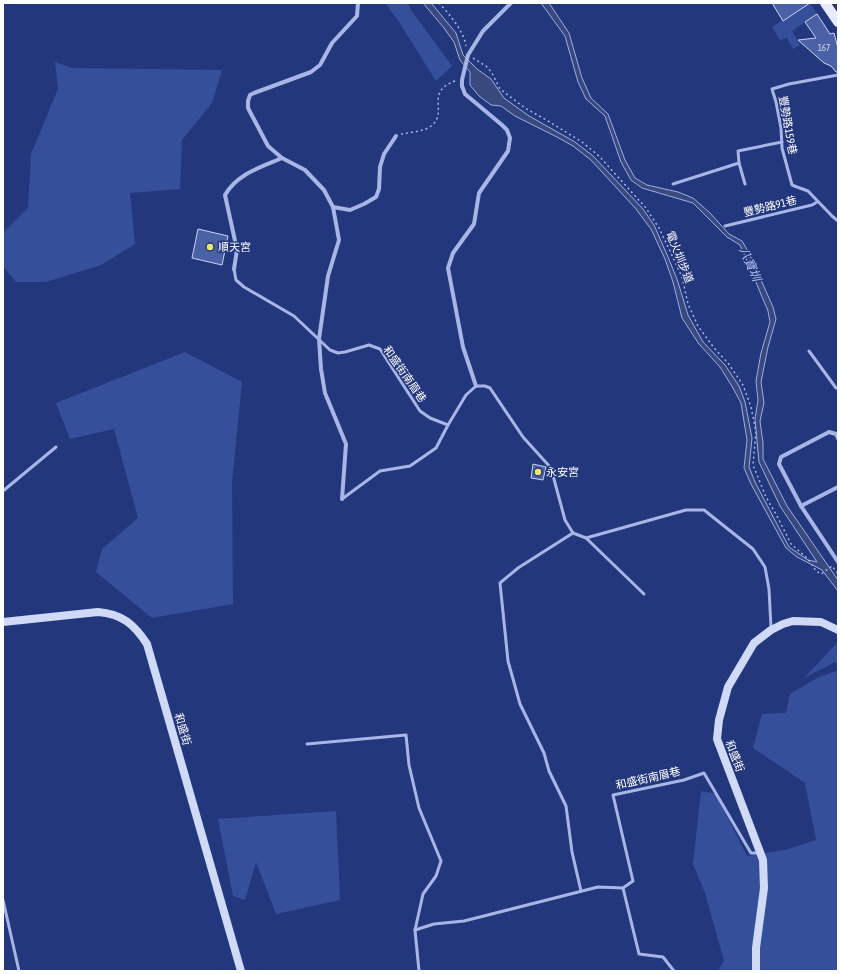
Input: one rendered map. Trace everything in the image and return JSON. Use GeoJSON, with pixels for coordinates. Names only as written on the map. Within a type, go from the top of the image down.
{"type":"FeatureCollection","features":[{"type":"Feature","properties":{"kind":"main road"},"geometry":{"type":"LineString","coordinates":[[825,3],[838,22]]}},
{"type":"Feature","properties":{"kind":"main road","name":"和盛街"},"geometry":{"type":"LineString","coordinates":[[3,622],[98,612],[110,613],[133,625],[141,635],[147,644],[241,971]]}},
{"type":"Feature","properties":{"kind":"main road","name":"和盛街"},"geometry":{"type":"LineString","coordinates":[[756,971],[756,948],[764,888],[763,860],[717,739],[719,720],[728,687],[754,643],[772,630],[793,621],[820,622],[838,630]]}},
{"type":"Feature","properties":{"kind":"street"},"geometry":{"type":"LineString","coordinates":[[342,499],[346,444],[325,393],[321,369],[319,339],[328,276],[339,240],[333,207],[324,190],[304,170],[282,158],[268,146],[248,108],[248,101],[250,95],[311,72],[320,65],[332,43],[357,16],[358,3]]}},
{"type":"Feature","properties":{"kind":"street"},"geometry":{"type":"LineString","coordinates":[[476,386],[463,347],[448,268],[453,253],[474,224],[479,193],[508,151],[510,138],[507,130],[502,125],[465,94],[462,86],[462,80],[468,55],[483,31],[511,3]]}},
{"type":"Feature","properties":{"kind":"street"},"geometry":{"type":"LineString","coordinates":[[333,207],[350,210],[376,197],[379,189],[380,167],[384,154],[396,136]]}},
{"type":"Feature","properties":{"kind":"street"},"geometry":{"type":"LineString","coordinates":[[234,269],[237,250],[225,195],[230,186],[242,176],[282,158]]}},
{"type":"Feature","properties":{"kind":"street"},"geometry":{"type":"LineString","coordinates":[[838,438],[836,434],[829,432],[781,457],[779,464],[801,506],[838,562]]}},
{"type":"Feature","properties":{"kind":"street"},"geometry":{"type":"LineString","coordinates":[[801,506],[838,487]]}},
{"type":"Feature","properties":{"kind":"lane","name":"豐勢路159巷"},"geometry":{"type":"LineString","coordinates":[[792,184],[782,148],[776,102],[772,88],[838,75]]}},
{"type":"Feature","properties":{"kind":"lane"},"geometry":{"type":"LineString","coordinates":[[745,184],[739,164],[738,151],[782,142]]}},
{"type":"Feature","properties":{"kind":"lane"},"geometry":{"type":"LineString","coordinates":[[673,184],[739,164]]}},
{"type":"Feature","properties":{"kind":"lane","name":"豐勢路91巷"},"geometry":{"type":"LineString","coordinates":[[792,184],[808,191],[817,202],[838,221]]}},
{"type":"Feature","properties":{"kind":"lane","name":"豐勢路91巷"},"geometry":{"type":"LineString","coordinates":[[726,226],[812,205],[817,202]]}},
{"type":"Feature","properties":{"kind":"lane","name":"和盛街南眉巷"},"geometry":{"type":"LineString","coordinates":[[234,269],[236,280],[244,287],[294,316],[330,350],[338,353],[369,345],[380,349],[420,411],[430,418],[448,425]]}},
{"type":"Feature","properties":{"kind":"lane"},"geometry":{"type":"LineString","coordinates":[[809,351],[831,383],[838,388]]}},
{"type":"Feature","properties":{"kind":"lane"},"geometry":{"type":"LineString","coordinates":[[342,499],[380,471],[410,466],[436,448],[466,395],[476,386],[485,386],[490,388],[524,438],[552,468],[565,520],[572,533],[586,538],[644,594]]}},
{"type":"Feature","properties":{"kind":"lane"},"geometry":{"type":"LineString","coordinates":[[3,491],[56,447]]}},
{"type":"Feature","properties":{"kind":"lane"},"geometry":{"type":"LineString","coordinates":[[586,538],[686,510],[704,510],[753,549],[765,567],[769,589],[772,630]]}},
{"type":"Feature","properties":{"kind":"lane"},"geometry":{"type":"LineString","coordinates":[[572,533],[518,568],[500,583],[508,661],[520,704],[544,753],[549,771],[566,806],[572,852],[581,891]]}},
{"type":"Feature","properties":{"kind":"lane"},"geometry":{"type":"LineString","coordinates":[[307,744],[406,735],[409,765],[419,808],[441,861],[436,876],[423,894],[415,930],[419,971]]}},
{"type":"Feature","properties":{"kind":"lane","name":"和盛街南眉巷"},"geometry":{"type":"LineString","coordinates":[[623,888],[633,881],[613,795],[684,780],[704,773],[751,853],[760,853]]}},
{"type":"Feature","properties":{"kind":"lane"},"geometry":{"type":"LineString","coordinates":[[415,930],[434,924],[464,921],[598,887],[623,888],[639,954],[663,957],[674,971]]}},
{"type":"Feature","properties":{"kind":"lane"},"geometry":{"type":"LineString","coordinates":[[3,900],[19,971]]}},
{"type":"Feature","properties":{"kind":"path"},"geometry":{"type":"LineString","coordinates":[[439,3],[449,14],[466,42],[468,55]]}},
{"type":"Feature","properties":{"kind":"path","name":"電火圳步道"},"geometry":{"type":"LineString","coordinates":[[468,55],[486,66],[492,73],[500,89],[525,108],[576,138],[599,156],[646,208],[659,228],[682,277],[688,304],[698,326],[714,348],[728,363],[743,385],[751,407],[756,432],[753,465],[766,497],[791,544],[808,559],[816,571],[821,574],[832,566],[838,574]]}},
{"type":"Feature","properties":{"kind":"path"},"geometry":{"type":"LineString","coordinates":[[396,136],[426,129],[433,125],[439,112],[437,102],[443,87],[453,82],[462,80]]}},
{"type":"Feature","properties":{"kind":"shaded area"},"geometry":{"type":"Polygon","coordinates":[[[385,3],[408,3],[411,10],[452,66],[436,81],[399,22],[385,3]]]}},
{"type":"Feature","properties":{"kind":"shaded area"},"geometry":{"type":"Polygon","coordinates":[[[810,3],[817,14],[792,31],[800,45],[793,49],[787,38],[780,40],[772,27],[810,3]]]}},
{"type":"Feature","properties":{"kind":"shaded area"},"geometry":{"type":"Polygon","coordinates":[[[55,62],[72,68],[222,70],[212,103],[182,140],[180,189],[130,193],[135,244],[101,265],[46,282],[16,282],[3,266],[3,233],[28,208],[31,154],[58,89],[55,62]]]}},
{"type":"Feature","properties":{"kind":"shaded area"},"geometry":{"type":"Polygon","coordinates":[[[185,352],[242,382],[232,482],[233,604],[152,618],[96,572],[102,549],[138,518],[114,429],[70,439],[56,403],[185,352]]]}},
{"type":"Feature","properties":{"kind":"shaded area"},"geometry":{"type":"Polygon","coordinates":[[[838,642],[838,665],[835,662],[804,678],[838,642]]]}},
{"type":"Feature","properties":{"kind":"shaded area"},"geometry":{"type":"Polygon","coordinates":[[[838,670],[838,971],[718,971],[724,961],[705,893],[693,864],[701,791],[716,794],[747,856],[785,850],[816,840],[805,783],[753,748],[762,714],[786,713],[790,694],[817,678],[838,670]]]}},
{"type":"Feature","properties":{"kind":"shaded area"},"geometry":{"type":"Polygon","coordinates":[[[336,811],[340,900],[276,914],[256,862],[245,900],[233,896],[218,819],[336,811]]]}},
{"type":"Feature","properties":{"kind":"water","name":"八寶圳"},"geometry":{"type":"Polygon","coordinates":[[[423,3],[431,3],[456,33],[463,55],[477,69],[491,79],[504,98],[529,116],[575,142],[593,156],[643,209],[654,225],[668,257],[677,279],[688,315],[703,342],[725,365],[739,386],[745,402],[752,438],[749,467],[755,482],[789,547],[808,560],[817,562],[780,506],[759,462],[755,419],[758,400],[756,381],[761,353],[770,322],[768,311],[740,245],[727,237],[693,203],[642,188],[631,180],[621,162],[605,116],[586,99],[578,82],[565,36],[541,3],[549,3],[569,33],[582,78],[591,98],[608,114],[625,160],[635,178],[647,185],[678,192],[693,198],[710,213],[729,234],[742,241],[749,253],[773,307],[776,319],[768,347],[761,382],[764,403],[760,421],[763,443],[763,459],[787,506],[838,580],[838,591],[822,570],[797,557],[786,548],[751,484],[744,468],[747,440],[741,403],[720,367],[699,344],[682,318],[673,282],[665,259],[651,229],[636,209],[591,160],[573,146],[515,116],[501,106],[491,105],[479,96],[470,85],[470,72],[460,60],[454,42],[423,3]]]}},
{"type":"Feature","properties":{"kind":"building"},"geometry":{"type":"Polygon","coordinates":[[[772,3],[810,3],[783,21],[772,3]]]}},
{"type":"Feature","properties":{"kind":"building"},"geometry":{"type":"Polygon","coordinates":[[[817,14],[830,34],[834,33],[838,48],[838,72],[836,72],[831,66],[824,63],[798,40],[816,38],[805,22],[817,14]]]}},
{"type":"Feature","properties":{"kind":"building","name":"順天宮"},"geometry":{"type":"Polygon","coordinates":[[[198,229],[228,236],[222,265],[192,258],[198,229]]]}},
{"type":"Feature","properties":{"kind":"building","name":"永安宮"},"geometry":{"type":"Polygon","coordinates":[[[533,464],[546,467],[543,480],[531,478],[533,464]]]}},
{"type":"Feature","properties":{"kind":"place","name":"順天宮"},"geometry":{"type":"Point","coordinates":[210,247]}},
{"type":"Feature","properties":{"kind":"place","name":"永安宮"},"geometry":{"type":"Point","coordinates":[538,472]}}]}
